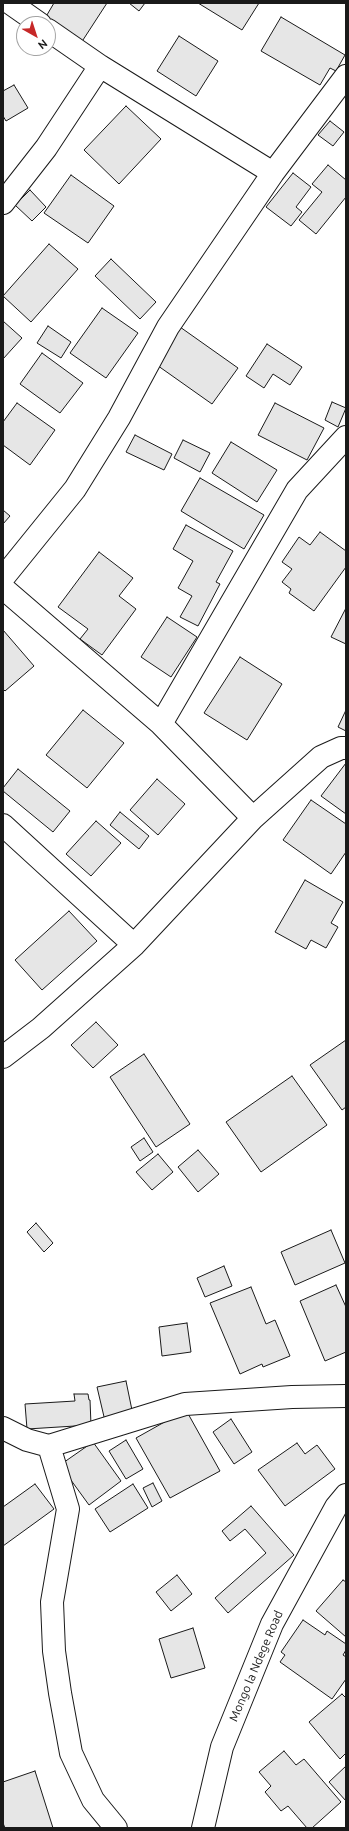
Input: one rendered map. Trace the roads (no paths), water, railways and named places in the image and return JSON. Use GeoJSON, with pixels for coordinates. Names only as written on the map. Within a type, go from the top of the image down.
{"type":"FeatureCollection","features":[{"type":"Feature","properties":{"kind":"street"},"geometry":{"type":"LineString","coordinates":[[10,3],[29,16]]}},
{"type":"Feature","properties":{"kind":"street"},"geometry":{"type":"LineString","coordinates":[[56,36],[100,66],[273,173]]}},
{"type":"Feature","properties":{"kind":"street"},"geometry":{"type":"LineString","coordinates":[[3,203],[46,148],[100,66]]}},
{"type":"Feature","properties":{"kind":"street"},"geometry":{"type":"LineString","coordinates":[[3,578],[75,489],[119,418],[168,327],[273,173],[346,76]]}},
{"type":"Feature","properties":{"kind":"street"},"geometry":{"type":"LineString","coordinates":[[161,724],[297,490],[346,437]]}},
{"type":"Feature","properties":{"kind":"street"},"geometry":{"type":"LineString","coordinates":[[3,588],[161,724],[253,818]]}},
{"type":"Feature","properties":{"kind":"street"},"geometry":{"type":"LineString","coordinates":[[3,1057],[41,1028],[134,945],[253,818],[321,757],[341,748],[346,748]]}},
{"type":"Feature","properties":{"kind":"street"},"geometry":{"type":"LineString","coordinates":[[3,825],[134,945]]}},
{"type":"Feature","properties":{"kind":"street"},"geometry":{"type":"LineString","coordinates":[[3,1428],[27,1440],[49,1446],[184,1404],[292,1396],[346,1396]]}},
{"type":"Feature","properties":{"kind":"street"},"geometry":{"type":"LineString","coordinates":[[49,1446],[68,1509],[52,1602],[54,1651],[60,1693],[72,1753],[93,1800],[116,1828]]}},
{"type":"Feature","properties":{"kind":"street","name":"Mongo la Ndege Road"},"geometry":{"type":"LineString","coordinates":[[203,1828],[222,1747],[272,1624],[336,1507],[346,1495]]}}]}
